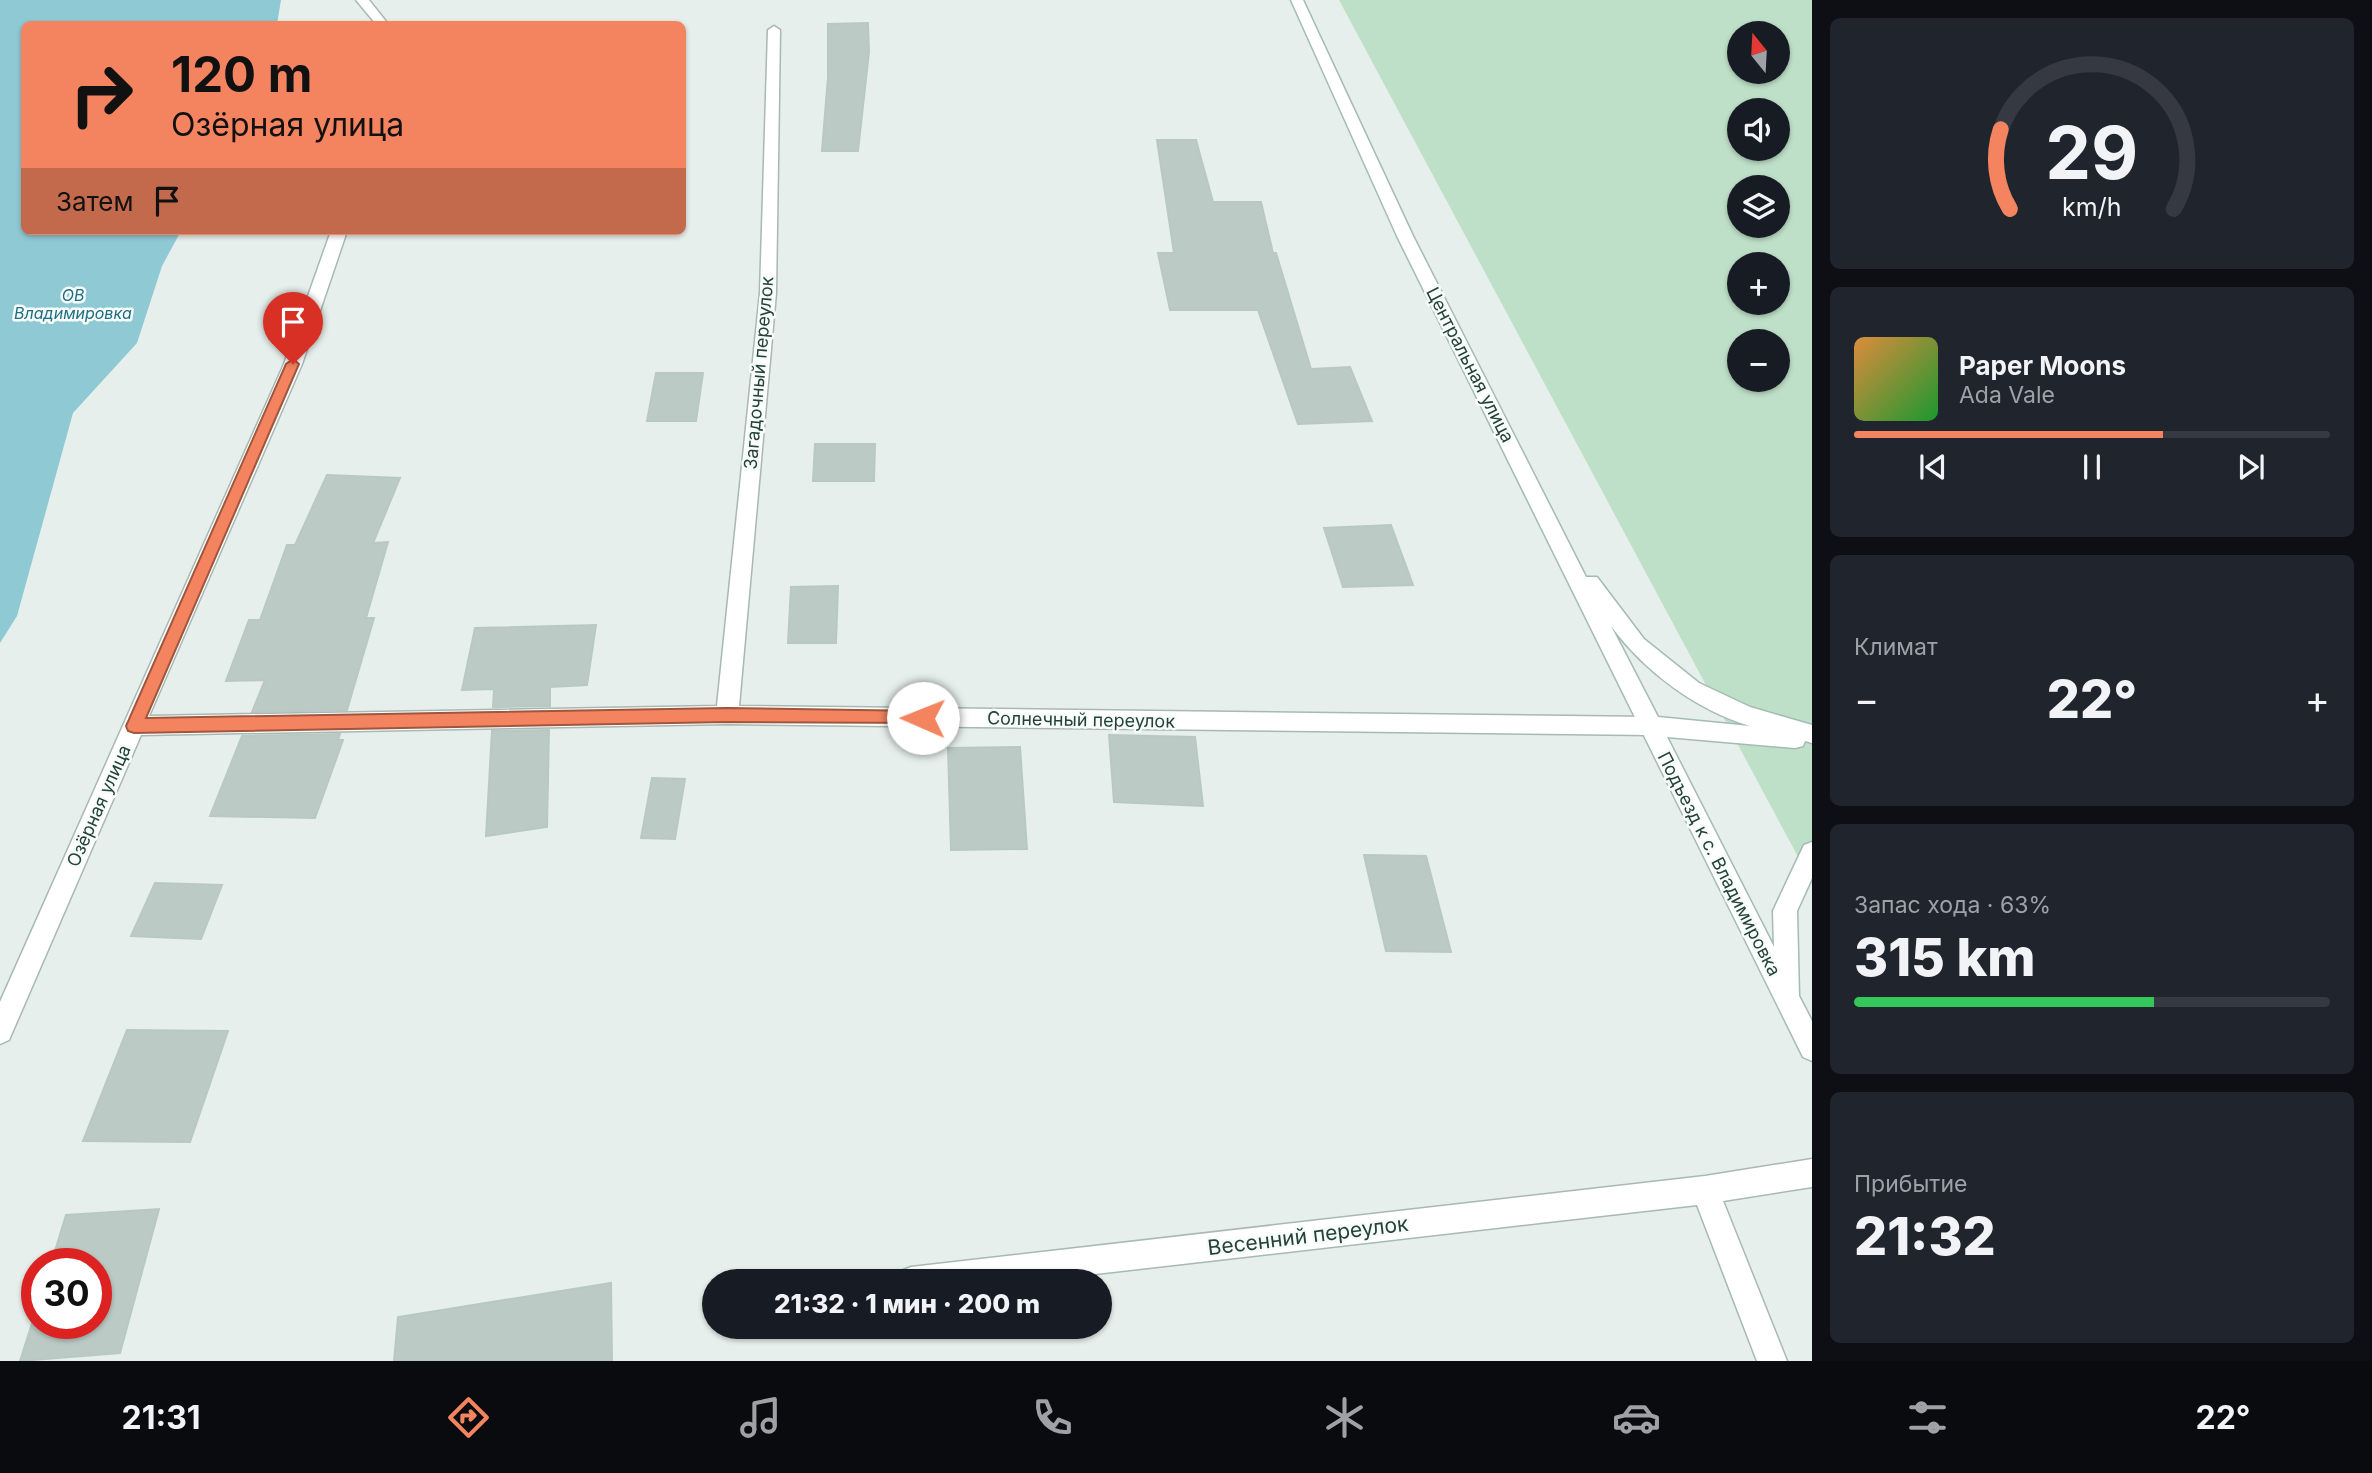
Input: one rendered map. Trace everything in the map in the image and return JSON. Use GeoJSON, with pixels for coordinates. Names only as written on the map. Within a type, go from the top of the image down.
{"type":"FeatureCollection","features":[{"type":"Feature","properties":{"kind":"street"},"geometry":{"type":"LineString","coordinates":[[362,0],[380,21]]}},
{"type":"Feature","properties":{"kind":"street","name":"Центральная улица"},"geometry":{"type":"LineString","coordinates":[[1297,0],[1405,236],[1650,726]]}},
{"type":"Feature","properties":{"kind":"street","name":"Загадочный переулок"},"geometry":{"type":"LineString","coordinates":[[727,715],[768,293],[774,30]]}},
{"type":"Feature","properties":{"kind":"street","name":"Озёрная улица"},"geometry":{"type":"LineString","coordinates":[[0,1031],[293,364],[338,235]]}},
{"type":"Feature","properties":{"kind":"street"},"geometry":{"type":"LineString","coordinates":[[1560,542],[1637,645],[1692,689],[1745,715],[1812,734]]}},
{"type":"Feature","properties":{"kind":"street","name":"Солнечный переулок"},"geometry":{"type":"LineString","coordinates":[[134,726],[727,715],[1650,726],[1812,740]]}},
{"type":"Feature","properties":{"kind":"street","name":"Подъезд к с. Владимировка"},"geometry":{"type":"LineString","coordinates":[[1650,726],[1812,1048]]}},
{"type":"Feature","properties":{"kind":"street"},"geometry":{"type":"LineString","coordinates":[[1788,1001],[1785,911],[1812,853]]}},
{"type":"Feature","properties":{"kind":"street","name":"Весенний переулок"},"geometry":{"type":"LineString","coordinates":[[1016,1269],[1705,1190],[1812,1173]]}},
{"type":"Feature","properties":{"kind":"street"},"geometry":{"type":"LineString","coordinates":[[1705,1190],[1772,1361]]}},
{"type":"Feature","properties":{"kind":"green space"},"geometry":{"type":"Polygon","coordinates":[[[1339,0],[1812,0],[1812,883],[1339,0]]]}},
{"type":"Feature","properties":{"kind":"water","name":"ОВ Владимировка"},"geometry":{"type":"Polygon","coordinates":[[[0,0],[281,0],[278,21],[21,21],[21,235],[179,235],[162,266],[137,343],[73,413],[17,616],[0,643],[0,0]]]}},
{"type":"Feature","properties":{"kind":"building"},"geometry":{"type":"Polygon","coordinates":[[[868,23],[869,52],[858,151],[822,151],[828,77],[828,24],[868,23]]]}},
{"type":"Feature","properties":{"kind":"building"},"geometry":{"type":"Polygon","coordinates":[[[1157,140],[1196,140],[1213,202],[1261,202],[1273,253],[1276,253],[1311,369],[1350,367],[1372,421],[1298,424],[1258,310],[1170,310],[1158,253],[1174,253],[1157,140]]]}},
{"type":"Feature","properties":{"kind":"building"},"geometry":{"type":"Polygon","coordinates":[[[656,373],[703,373],[696,421],[647,421],[656,373]]]}},
{"type":"Feature","properties":{"kind":"building"},"geometry":{"type":"Polygon","coordinates":[[[815,444],[875,444],[874,481],[813,481],[815,444]]]}},
{"type":"Feature","properties":{"kind":"building"},"geometry":{"type":"Polygon","coordinates":[[[327,475],[400,478],[373,543],[388,542],[366,618],[374,618],[347,710],[252,712],[265,680],[226,681],[249,620],[260,620],[287,545],[295,545],[327,475]]]}},
{"type":"Feature","properties":{"kind":"building"},"geometry":{"type":"Polygon","coordinates":[[[1391,525],[1413,585],[1343,587],[1324,528],[1391,525]]]}},
{"type":"Feature","properties":{"kind":"building"},"geometry":{"type":"Polygon","coordinates":[[[838,586],[836,643],[788,643],[791,587],[838,586]]]}},
{"type":"Feature","properties":{"kind":"building"},"geometry":{"type":"Polygon","coordinates":[[[596,625],[587,685],[550,687],[550,706],[493,707],[494,689],[462,690],[475,628],[596,625]]]}},
{"type":"Feature","properties":{"kind":"building"},"geometry":{"type":"Polygon","coordinates":[[[549,730],[547,827],[486,836],[492,731],[549,730]]]}},
{"type":"Feature","properties":{"kind":"building"},"geometry":{"type":"Polygon","coordinates":[[[340,734],[338,740],[343,740],[315,818],[210,816],[242,736],[340,734]]]}},
{"type":"Feature","properties":{"kind":"building"},"geometry":{"type":"Polygon","coordinates":[[[1109,735],[1195,737],[1203,806],[1114,802],[1109,735]]]}},
{"type":"Feature","properties":{"kind":"building"},"geometry":{"type":"Polygon","coordinates":[[[1020,747],[1027,849],[951,850],[948,748],[1020,747]]]}},
{"type":"Feature","properties":{"kind":"building"},"geometry":{"type":"Polygon","coordinates":[[[652,778],[685,779],[675,839],[641,838],[652,778]]]}},
{"type":"Feature","properties":{"kind":"building"},"geometry":{"type":"Polygon","coordinates":[[[1364,855],[1426,856],[1451,952],[1386,951],[1364,855]]]}},
{"type":"Feature","properties":{"kind":"building"},"geometry":{"type":"Polygon","coordinates":[[[155,883],[222,885],[201,939],[131,936],[155,883]]]}},
{"type":"Feature","properties":{"kind":"building"},"geometry":{"type":"Polygon","coordinates":[[[127,1030],[228,1031],[190,1142],[83,1141],[127,1030]]]}},
{"type":"Feature","properties":{"kind":"building"},"geometry":{"type":"Polygon","coordinates":[[[159,1209],[120,1353],[20,1361],[27,1339],[112,1339],[112,1248],[56,1248],[66,1215],[159,1209]]]}},
{"type":"Feature","properties":{"kind":"building"},"geometry":{"type":"Polygon","coordinates":[[[611,1283],[612,1361],[394,1361],[398,1317],[611,1283]]]}},
{"type":"Feature","properties":{"kind":"route"},"geometry":{"type":"LineString","coordinates":[[293,364],[134,726],[727,715],[923,718]]}}]}
